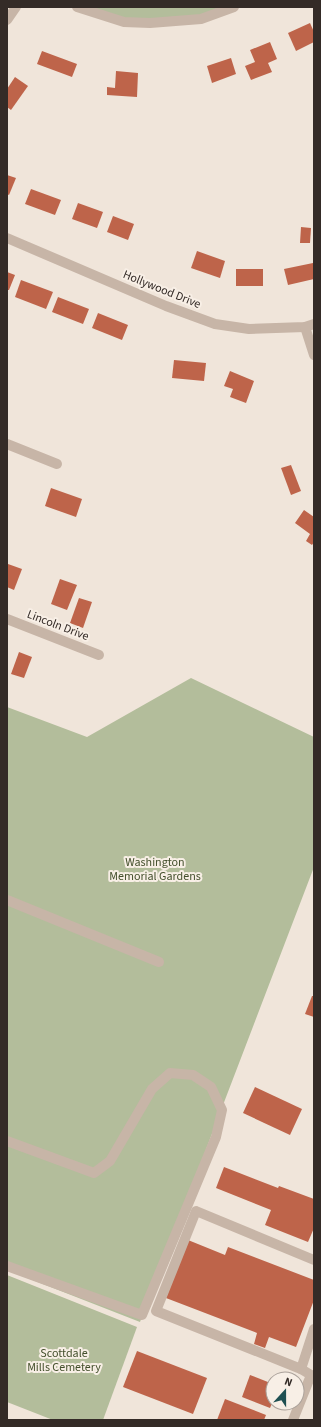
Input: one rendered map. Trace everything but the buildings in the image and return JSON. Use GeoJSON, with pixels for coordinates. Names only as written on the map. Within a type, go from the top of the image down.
{"type":"FeatureCollection","features":[{"type":"Feature","properties":{"kind":"street"},"geometry":{"type":"LineString","coordinates":[[7,20],[16,7]]}},
{"type":"Feature","properties":{"kind":"street"},"geometry":{"type":"LineString","coordinates":[[77,7],[124,22],[150,23],[201,19],[234,7]]}},
{"type":"Feature","properties":{"kind":"street","name":"Hollywood Drive"},"geometry":{"type":"LineString","coordinates":[[7,238],[166,306],[215,324],[248,329],[310,326]]}},
{"type":"Feature","properties":{"kind":"street"},"geometry":{"type":"LineString","coordinates":[[310,326],[314,355]]}},
{"type":"Feature","properties":{"kind":"street"},"geometry":{"type":"LineString","coordinates":[[7,444],[57,464]]}},
{"type":"Feature","properties":{"kind":"street","name":"Lincoln Drive"},"geometry":{"type":"LineString","coordinates":[[7,620],[99,655]]}},
{"type":"Feature","properties":{"kind":"street"},"geometry":{"type":"LineString","coordinates":[[7,900],[159,962]]}},
{"type":"Feature","properties":{"kind":"street"},"geometry":{"type":"LineString","coordinates":[[7,1141],[94,1173],[110,1161],[152,1089],[170,1073],[193,1075],[211,1087],[222,1110],[216,1137],[142,1315],[7,1266]]}},
{"type":"Feature","properties":{"kind":"street"},"geometry":{"type":"LineString","coordinates":[[293,1420],[312,1375],[301,1369],[156,1311],[196,1211],[314,1260]]}},
{"type":"Feature","properties":{"kind":"street"},"geometry":{"type":"LineString","coordinates":[[301,1369],[314,1329]]}},
{"type":"Feature","properties":{"kind":"green space"},"geometry":{"type":"Polygon","coordinates":[[[78,7],[237,7],[192,20],[126,26],[78,7]]]}},
{"type":"Feature","properties":{"kind":"green space","name":"Washington Memorial Gardens"},"geometry":{"type":"Polygon","coordinates":[[[191,678],[314,737],[314,867],[140,1322],[7,1270],[7,707],[87,737],[191,678]]]}},
{"type":"Feature","properties":{"kind":"green space","name":"Scottdale Mills Cemetery"},"geometry":{"type":"Polygon","coordinates":[[[7,1275],[137,1327],[103,1420],[53,1420],[7,1402],[7,1275]]]}}]}
